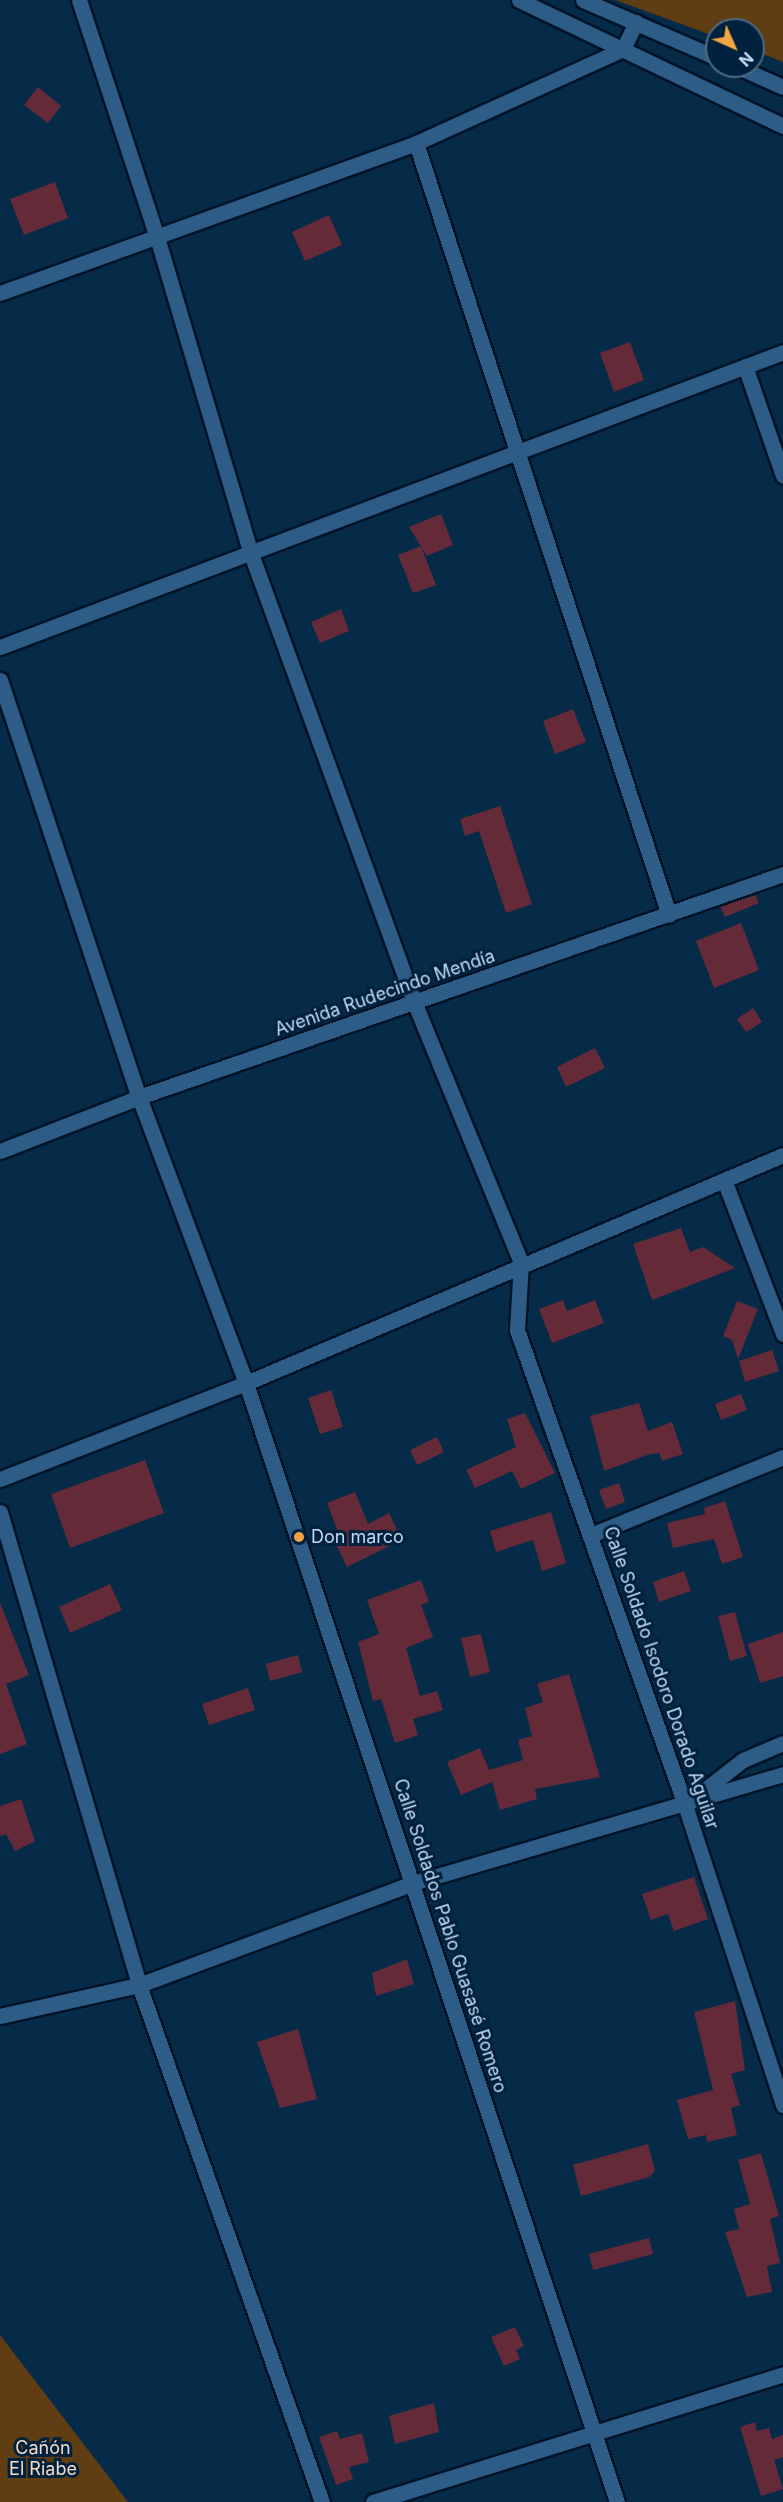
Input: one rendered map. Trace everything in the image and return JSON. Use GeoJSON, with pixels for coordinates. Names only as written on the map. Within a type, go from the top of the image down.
{"type":"FeatureCollection","features":[{"type":"Feature","properties":{"kind":"street"},"geometry":{"type":"LineString","coordinates":[[79,0],[157,237],[250,552],[415,1004],[521,1262]]}},
{"type":"Feature","properties":{"kind":"street"},"geometry":{"type":"LineString","coordinates":[[519,0],[783,126]]}},
{"type":"Feature","properties":{"kind":"street"},"geometry":{"type":"LineString","coordinates":[[583,0],[705,53]]}},
{"type":"Feature","properties":{"kind":"street"},"geometry":{"type":"LineString","coordinates":[[0,293],[416,143],[623,49],[636,22]]}},
{"type":"Feature","properties":{"kind":"street"},"geometry":{"type":"LineString","coordinates":[[763,78],[783,87]]}},
{"type":"Feature","properties":{"kind":"street"},"geometry":{"type":"LineString","coordinates":[[416,143],[669,915]]}},
{"type":"Feature","properties":{"kind":"street"},"geometry":{"type":"LineString","coordinates":[[0,647],[783,352]]}},
{"type":"Feature","properties":{"kind":"street"},"geometry":{"type":"LineString","coordinates":[[745,366],[783,476]]}},
{"type":"Feature","properties":{"kind":"street","name":"Calle Soldados Pablo Guasasé Romero"},"geometry":{"type":"LineString","coordinates":[[0,680],[139,1097],[246,1383],[413,1883],[592,2434],[617,2502]]}},
{"type":"Feature","properties":{"kind":"street","name":"Avenida Rudecindo Mendía"},"geometry":{"type":"LineString","coordinates":[[0,1151],[139,1097],[415,1004],[783,874]]}},
{"type":"Feature","properties":{"kind":"street"},"geometry":{"type":"LineString","coordinates":[[0,1479],[246,1383],[521,1262],[783,1155]]}},
{"type":"Feature","properties":{"kind":"street"},"geometry":{"type":"LineString","coordinates":[[724,1180],[783,1334]]}},
{"type":"Feature","properties":{"kind":"street","name":"Calle Soldado Isodoro Dorado Aguilar"},"geometry":{"type":"LineString","coordinates":[[521,1262],[517,1330],[686,1804],[783,2106]]}},
{"type":"Feature","properties":{"kind":"street"},"geometry":{"type":"LineString","coordinates":[[591,1535],[783,1457]]}},
{"type":"Feature","properties":{"kind":"street"},"geometry":{"type":"LineString","coordinates":[[0,1512],[140,1985],[322,2502]]}},
{"type":"Feature","properties":{"kind":"street"},"geometry":{"type":"LineString","coordinates":[[686,1804],[743,1760],[783,1743]]}},
{"type":"Feature","properties":{"kind":"street"},"geometry":{"type":"LineString","coordinates":[[0,2016],[140,1985],[413,1883],[783,1774]]}},
{"type":"Feature","properties":{"kind":"street"},"geometry":{"type":"LineString","coordinates":[[373,2502],[783,2374]]}},
{"type":"Feature","properties":{"kind":"green space"},"geometry":{"type":"Polygon","coordinates":[[[615,0],[783,0],[783,62],[765,55],[765,18],[705,18],[705,33],[615,0]]]}},
{"type":"Feature","properties":{"kind":"green space","name":"Cañón El Riabe"},"geometry":{"type":"Polygon","coordinates":[[[0,2335],[128,2502],[0,2502],[0,2335]]]}},
{"type":"Feature","properties":{"kind":"building"},"geometry":{"type":"Polygon","coordinates":[[[38,87],[61,106],[48,123],[24,105],[38,87]]]}},
{"type":"Feature","properties":{"kind":"building"},"geometry":{"type":"Polygon","coordinates":[[[55,182],[68,218],[24,235],[10,199],[55,182]]]}},
{"type":"Feature","properties":{"kind":"building"},"geometry":{"type":"Polygon","coordinates":[[[329,215],[342,245],[305,261],[292,232],[329,215]]]}},
{"type":"Feature","properties":{"kind":"building"},"geometry":{"type":"Polygon","coordinates":[[[630,342],[644,380],[614,392],[600,353],[630,342]]]}},
{"type":"Feature","properties":{"kind":"building"},"geometry":{"type":"Polygon","coordinates":[[[441,514],[453,545],[427,556],[409,527],[441,514]]]}},
{"type":"Feature","properties":{"kind":"building"},"geometry":{"type":"Polygon","coordinates":[[[421,546],[436,585],[413,593],[398,555],[421,546]]]}},
{"type":"Feature","properties":{"kind":"building"},"geometry":{"type":"Polygon","coordinates":[[[341,609],[349,631],[320,643],[311,622],[341,609]]]}},
{"type":"Feature","properties":{"kind":"building"},"geometry":{"type":"Polygon","coordinates":[[[573,709],[586,742],[555,754],[543,721],[573,709]]]}},
{"type":"Feature","properties":{"kind":"building"},"geometry":{"type":"Polygon","coordinates":[[[500,806],[532,904],[506,913],[479,831],[465,836],[460,819],[500,806]]]}},
{"type":"Feature","properties":{"kind":"building"},"geometry":{"type":"Polygon","coordinates":[[[755,894],[759,903],[725,917],[720,906],[755,894]]]}},
{"type":"Feature","properties":{"kind":"building"},"geometry":{"type":"Polygon","coordinates":[[[741,923],[759,970],[714,988],[696,941],[741,923]]]}},
{"type":"Feature","properties":{"kind":"building"},"geometry":{"type":"Polygon","coordinates":[[[753,1008],[762,1022],[746,1032],[737,1019],[753,1008]]]}},
{"type":"Feature","properties":{"kind":"building"},"geometry":{"type":"Polygon","coordinates":[[[595,1048],[605,1068],[566,1087],[557,1067],[595,1048]]]}},
{"type":"Feature","properties":{"kind":"building"},"geometry":{"type":"Polygon","coordinates":[[[681,1228],[690,1252],[703,1247],[735,1268],[652,1300],[633,1244],[681,1228]]]}},
{"type":"Feature","properties":{"kind":"building"},"geometry":{"type":"Polygon","coordinates":[[[563,1300],[567,1311],[595,1300],[604,1323],[552,1343],[539,1309],[563,1300]]]}},
{"type":"Feature","properties":{"kind":"building"},"geometry":{"type":"Polygon","coordinates":[[[737,1301],[758,1309],[738,1359],[732,1340],[723,1336],[737,1301]]]}},
{"type":"Feature","properties":{"kind":"building"},"geometry":{"type":"Polygon","coordinates":[[[772,1350],[779,1371],[745,1382],[739,1361],[772,1350]]]}},
{"type":"Feature","properties":{"kind":"building"},"geometry":{"type":"Polygon","coordinates":[[[331,1390],[343,1427],[320,1434],[308,1398],[331,1390]]]}},
{"type":"Feature","properties":{"kind":"building"},"geometry":{"type":"Polygon","coordinates":[[[741,1394],[747,1410],[721,1420],[715,1404],[741,1394]]]}},
{"type":"Feature","properties":{"kind":"building"},"geometry":{"type":"Polygon","coordinates":[[[639,1403],[648,1431],[672,1422],[683,1454],[662,1461],[659,1453],[650,1454],[604,1471],[590,1416],[639,1403]]]}},
{"type":"Feature","properties":{"kind":"building"},"geometry":{"type":"Polygon","coordinates":[[[525,1413],[555,1473],[521,1489],[512,1471],[475,1488],[466,1470],[516,1447],[507,1419],[525,1413]]]}},
{"type":"Feature","properties":{"kind":"building"},"geometry":{"type":"Polygon","coordinates":[[[437,1437],[444,1452],[417,1465],[410,1450],[437,1437]]]}},
{"type":"Feature","properties":{"kind":"building"},"geometry":{"type":"Polygon","coordinates":[[[145,1460],[164,1513],[70,1548],[51,1494],[145,1460]]]}},
{"type":"Feature","properties":{"kind":"building"},"geometry":{"type":"Polygon","coordinates":[[[619,1483],[625,1502],[606,1509],[599,1490],[619,1483]]]}},
{"type":"Feature","properties":{"kind":"building"},"geometry":{"type":"Polygon","coordinates":[[[355,1492],[368,1524],[389,1513],[402,1540],[347,1567],[334,1540],[340,1537],[327,1503],[355,1492]]]}},
{"type":"Feature","properties":{"kind":"building"},"geometry":{"type":"Polygon","coordinates":[[[725,1501],[743,1557],[722,1564],[714,1539],[673,1548],[667,1523],[705,1514],[704,1508],[725,1501]]]}},
{"type":"Feature","properties":{"kind":"building"},"geometry":{"type":"Polygon","coordinates":[[[551,1512],[566,1563],[542,1571],[533,1540],[496,1552],[490,1531],[551,1512]]]}},
{"type":"Feature","properties":{"kind":"building"},"geometry":{"type":"Polygon","coordinates":[[[684,1571],[691,1591],[659,1602],[653,1582],[684,1571]]]}},
{"type":"Feature","properties":{"kind":"building"},"geometry":{"type":"Polygon","coordinates":[[[421,1580],[429,1602],[421,1605],[433,1637],[406,1648],[420,1696],[437,1691],[443,1710],[413,1719],[418,1735],[395,1743],[381,1699],[373,1701],[358,1642],[379,1634],[367,1600],[421,1580]]]}},
{"type":"Feature","properties":{"kind":"building"},"geometry":{"type":"Polygon","coordinates":[[[110,1584],[122,1610],[70,1633],[59,1607],[110,1584]]]}},
{"type":"Feature","properties":{"kind":"building"},"geometry":{"type":"Polygon","coordinates":[[[0,1603],[29,1675],[6,1684],[27,1744],[0,1754],[0,1603]]]}},
{"type":"Feature","properties":{"kind":"building"},"geometry":{"type":"Polygon","coordinates":[[[735,1612],[747,1656],[730,1661],[718,1616],[735,1612]]]}},
{"type":"Feature","properties":{"kind":"building"},"geometry":{"type":"Polygon","coordinates":[[[783,1632],[783,1676],[760,1683],[748,1644],[783,1632]]]}},
{"type":"Feature","properties":{"kind":"building"},"geometry":{"type":"Polygon","coordinates":[[[481,1634],[490,1672],[470,1677],[461,1638],[481,1634]]]}},
{"type":"Feature","properties":{"kind":"building"},"geometry":{"type":"Polygon","coordinates":[[[298,1655],[302,1672],[270,1681],[266,1664],[298,1655]]]}},
{"type":"Feature","properties":{"kind":"building"},"geometry":{"type":"Polygon","coordinates":[[[569,1674],[600,1777],[535,1789],[537,1799],[500,1810],[492,1782],[461,1795],[447,1762],[480,1748],[489,1770],[523,1760],[518,1740],[532,1736],[525,1708],[543,1702],[537,1684],[569,1674]]]}},
{"type":"Feature","properties":{"kind":"building"},"geometry":{"type":"Polygon","coordinates":[[[248,1688],[255,1710],[209,1725],[202,1704],[248,1688]]]}},
{"type":"Feature","properties":{"kind":"building"},"geometry":{"type":"Polygon","coordinates":[[[21,1799],[35,1841],[15,1851],[6,1834],[0,1836],[0,1806],[21,1799]]]}},
{"type":"Feature","properties":{"kind":"building"},"geometry":{"type":"Polygon","coordinates":[[[694,1877],[708,1919],[674,1931],[668,1914],[651,1920],[642,1894],[694,1877]]]}},
{"type":"Feature","properties":{"kind":"building"},"geometry":{"type":"Polygon","coordinates":[[[407,1959],[414,1984],[376,1996],[372,1973],[407,1959]]]}},
{"type":"Feature","properties":{"kind":"building"},"geometry":{"type":"Polygon","coordinates":[[[735,2001],[745,2070],[731,2074],[740,2105],[731,2108],[737,2135],[707,2142],[706,2135],[688,2139],[677,2100],[713,2090],[694,2012],[735,2001]]]}},
{"type":"Feature","properties":{"kind":"building"},"geometry":{"type":"Polygon","coordinates":[[[298,2029],[317,2099],[280,2108],[257,2042],[298,2029]]]}},
{"type":"Feature","properties":{"kind":"building"},"geometry":{"type":"Polygon","coordinates":[[[648,2144],[655,2171],[649,2177],[581,2196],[573,2165],[648,2144]]]}},
{"type":"Feature","properties":{"kind":"building"},"geometry":{"type":"Polygon","coordinates":[[[761,2153],[779,2216],[770,2219],[780,2263],[767,2266],[772,2292],[747,2297],[725,2232],[739,2229],[734,2209],[750,2204],[738,2160],[761,2153]]]}},
{"type":"Feature","properties":{"kind":"building"},"geometry":{"type":"Polygon","coordinates":[[[649,2238],[653,2254],[593,2270],[589,2254],[649,2238]]]}},
{"type":"Feature","properties":{"kind":"building"},"geometry":{"type":"Polygon","coordinates":[[[515,2327],[524,2346],[516,2350],[520,2359],[504,2366],[491,2337],[515,2327]]]}},
{"type":"Feature","properties":{"kind":"building"},"geometry":{"type":"Polygon","coordinates":[[[434,2403],[439,2432],[395,2444],[389,2416],[434,2403]]]}},
{"type":"Feature","properties":{"kind":"building"},"geometry":{"type":"Polygon","coordinates":[[[755,2422],[757,2431],[769,2428],[772,2439],[783,2435],[783,2457],[774,2460],[783,2489],[761,2496],[740,2427],[755,2422]]]}},
{"type":"Feature","properties":{"kind":"building"},"geometry":{"type":"Polygon","coordinates":[[[337,2431],[340,2439],[362,2433],[369,2462],[349,2467],[353,2479],[336,2485],[319,2437],[337,2431]]]}},
{"type":"Feature","properties":{"kind":"place","name":"Don marco"},"geometry":{"type":"Point","coordinates":[299,1537]}}]}
